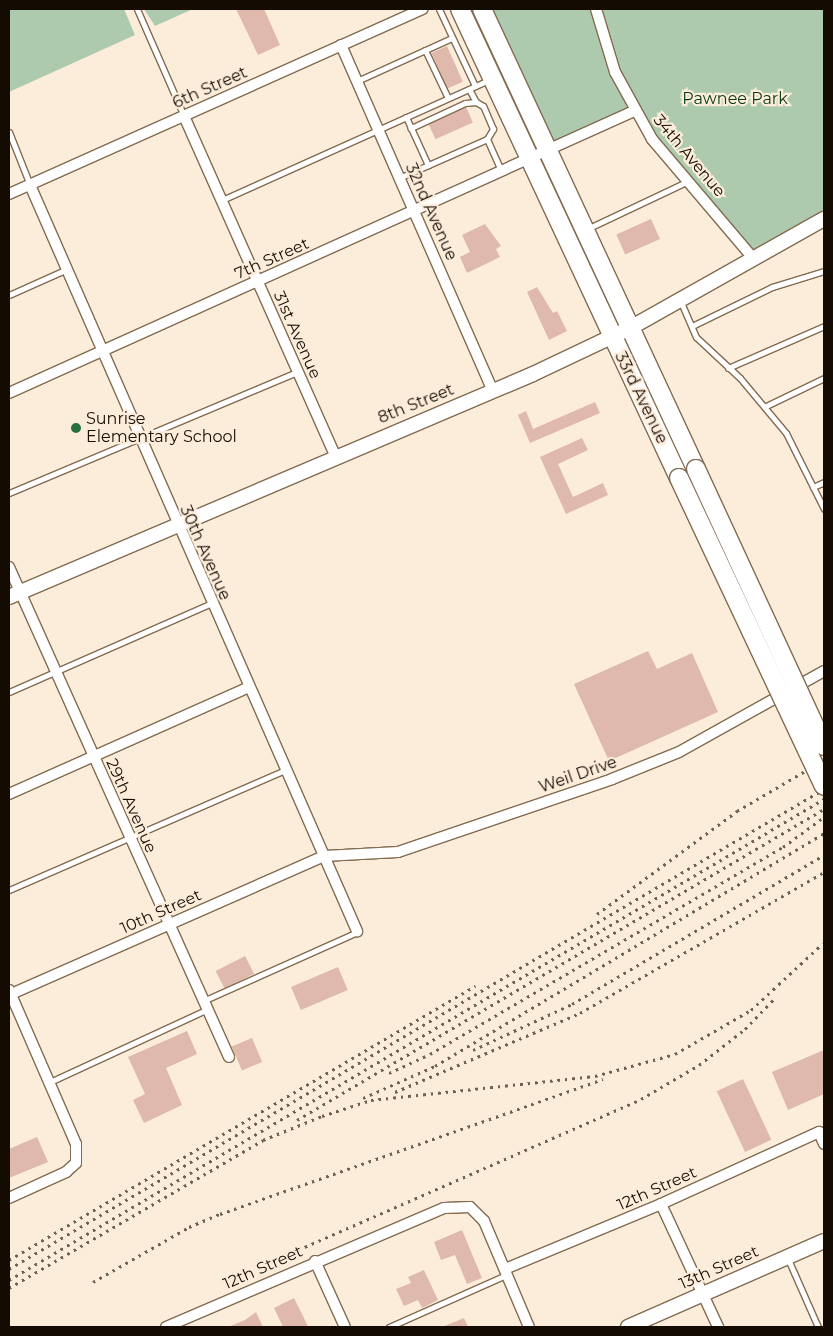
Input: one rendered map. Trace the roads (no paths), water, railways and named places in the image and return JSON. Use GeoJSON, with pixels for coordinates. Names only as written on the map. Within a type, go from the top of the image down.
{"type":"FeatureCollection","features":[{"type":"Feature","properties":{"kind":"highway","name":"33rd Avenue"},"geometry":{"type":"LineString","coordinates":[[460,9],[612,337],[824,786]]}},
{"type":"Feature","properties":{"kind":"highway","name":"33rd Avenue"},"geometry":{"type":"LineString","coordinates":[[482,9],[584,230],[632,327],[824,746]]}},
{"type":"Feature","properties":{"kind":"main road","name":"8th Street"},"geometry":{"type":"LineString","coordinates":[[14,595],[335,455],[493,392],[612,337],[752,257],[824,219]]}},
{"type":"Feature","properties":{"kind":"main road","name":"13th Street"},"geometry":{"type":"LineString","coordinates":[[628,1327],[824,1241]]}},
{"type":"Feature","properties":{"kind":"street","name":"6th Street"},"geometry":{"type":"LineString","coordinates":[[9,194],[423,9]]}},
{"type":"Feature","properties":{"kind":"street","name":"34th Avenue"},"geometry":{"type":"LineString","coordinates":[[596,9],[615,72],[634,111],[652,139],[752,257]]}},
{"type":"Feature","properties":{"kind":"street","name":"32nd Avenue"},"geometry":{"type":"LineString","coordinates":[[341,45],[493,392]]}},
{"type":"Feature","properties":{"kind":"street","name":"7th Street"},"geometry":{"type":"LineString","coordinates":[[9,393],[548,152],[634,111]]}},
{"type":"Feature","properties":{"kind":"street","name":"31st Avenue"},"geometry":{"type":"LineString","coordinates":[[184,116],[335,455]]}},
{"type":"Feature","properties":{"kind":"street","name":"30th Avenue"},"geometry":{"type":"LineString","coordinates":[[30,185],[103,351],[176,525],[358,931]]}},
{"type":"Feature","properties":{"kind":"street","name":"29th Avenue"},"geometry":{"type":"LineString","coordinates":[[9,567],[14,595],[55,672],[204,1006],[229,1057]]}},
{"type":"Feature","properties":{"kind":"street","name":"Weil Drive"},"geometry":{"type":"LineString","coordinates":[[324,856],[398,852],[612,779],[679,752],[824,671]]}},
{"type":"Feature","properties":{"kind":"street"},"geometry":{"type":"LineString","coordinates":[[9,794],[249,687]]}},
{"type":"Feature","properties":{"kind":"street","name":"10th Street"},"geometry":{"type":"LineString","coordinates":[[10,993],[324,856]]}},
{"type":"Feature","properties":{"kind":"street"},"geometry":{"type":"LineString","coordinates":[[9,1198],[45,1182],[76,1163],[76,1144],[10,993]]}},
{"type":"Feature","properties":{"kind":"street","name":"12th Street"},"geometry":{"type":"LineString","coordinates":[[166,1327],[315,1261],[444,1208],[470,1207],[484,1221],[506,1272],[819,1132],[824,1144]]}},
{"type":"Feature","properties":{"kind":"street"},"geometry":{"type":"LineString","coordinates":[[661,1204],[718,1327]]}},
{"type":"Feature","properties":{"kind":"street"},"geometry":{"type":"LineString","coordinates":[[315,1261],[345,1327]]}},
{"type":"Feature","properties":{"kind":"street"},"geometry":{"type":"LineString","coordinates":[[506,1272],[529,1327]]}},
{"type":"Feature","properties":{"kind":"lane"},"geometry":{"type":"LineString","coordinates":[[137,9],[184,116]]}},
{"type":"Feature","properties":{"kind":"lane"},"geometry":{"type":"LineString","coordinates":[[439,9],[475,86]]}},
{"type":"Feature","properties":{"kind":"lane"},"geometry":{"type":"LineString","coordinates":[[357,81],[452,38]]}},
{"type":"Feature","properties":{"kind":"lane"},"geometry":{"type":"LineString","coordinates":[[425,50],[448,98]]}},
{"type":"Feature","properties":{"kind":"lane"},"geometry":{"type":"LineString","coordinates":[[222,200],[492,78]]}},
{"type":"Feature","properties":{"kind":"lane"},"geometry":{"type":"LineString","coordinates":[[399,178],[487,139],[493,128],[482,106],[476,102],[469,88]]}},
{"type":"Feature","properties":{"kind":"lane"},"geometry":{"type":"LineString","coordinates":[[411,128],[465,103],[476,102]]}},
{"type":"Feature","properties":{"kind":"lane"},"geometry":{"type":"LineString","coordinates":[[406,117],[428,165]]}},
{"type":"Feature","properties":{"kind":"lane"},"geometry":{"type":"LineString","coordinates":[[9,132],[30,185]]}},
{"type":"Feature","properties":{"kind":"lane"},"geometry":{"type":"LineString","coordinates":[[487,139],[502,172]]}},
{"type":"Feature","properties":{"kind":"lane"},"geometry":{"type":"LineString","coordinates":[[584,230],[688,181]]}},
{"type":"Feature","properties":{"kind":"lane"},"geometry":{"type":"LineString","coordinates":[[9,295],[67,269]]}},
{"type":"Feature","properties":{"kind":"lane"},"geometry":{"type":"LineString","coordinates":[[692,326],[772,287],[824,271]]}},
{"type":"Feature","properties":{"kind":"lane"},"geometry":{"type":"LineString","coordinates":[[679,298],[696,337],[766,406],[786,433],[824,509]]}},
{"type":"Feature","properties":{"kind":"lane"},"geometry":{"type":"LineString","coordinates":[[728,368],[824,326]]}},
{"type":"Feature","properties":{"kind":"lane"},"geometry":{"type":"LineString","coordinates":[[9,493],[297,372]]}},
{"type":"Feature","properties":{"kind":"lane"},"geometry":{"type":"LineString","coordinates":[[766,406],[824,378]]}},
{"type":"Feature","properties":{"kind":"lane"},"geometry":{"type":"LineString","coordinates":[[813,487],[824,482]]}},
{"type":"Feature","properties":{"kind":"lane"},"geometry":{"type":"LineString","coordinates":[[9,692],[212,603]]}},
{"type":"Feature","properties":{"kind":"lane"},"geometry":{"type":"LineString","coordinates":[[9,890],[285,770]]}},
{"type":"Feature","properties":{"kind":"lane"},"geometry":{"type":"LineString","coordinates":[[50,1082],[358,931]]}},
{"type":"Feature","properties":{"kind":"lane"},"geometry":{"type":"LineString","coordinates":[[788,1257],[818,1327]]}},
{"type":"Feature","properties":{"kind":"lane"},"geometry":{"type":"LineString","coordinates":[[389,1327],[506,1272]]}},
{"type":"Feature","properties":{"kind":"railway"},"geometry":{"type":"LineString","coordinates":[[597,914],[737,811],[824,760]]}},
{"type":"Feature","properties":{"kind":"railway"},"geometry":{"type":"LineString","coordinates":[[9,1269],[824,789]]}},
{"type":"Feature","properties":{"kind":"railway"},"geometry":{"type":"LineString","coordinates":[[9,1280],[824,799]]}},
{"type":"Feature","properties":{"kind":"railway"},"geometry":{"type":"LineString","coordinates":[[297,1120],[824,809]]}},
{"type":"Feature","properties":{"kind":"railway"},"geometry":{"type":"LineString","coordinates":[[389,1073],[430,1054],[783,847],[824,817]]}},
{"type":"Feature","properties":{"kind":"railway"},"geometry":{"type":"LineString","coordinates":[[363,1098],[435,1066],[824,833]]}},
{"type":"Feature","properties":{"kind":"railway"},"geometry":{"type":"LineString","coordinates":[[473,1050],[572,1004],[824,855]]}},
{"type":"Feature","properties":{"kind":"railway"},"geometry":{"type":"LineString","coordinates":[[395,1092],[580,1013],[824,872]]}},
{"type":"Feature","properties":{"kind":"railway"},"geometry":{"type":"LineString","coordinates":[[9,1288],[263,1140],[322,1116],[371,1100],[595,1076],[675,1054],[751,1010],[823,943]]}},
{"type":"Feature","properties":{"kind":"railway"},"geometry":{"type":"LineString","coordinates":[[9,1260],[475,986]]}},
{"type":"Feature","properties":{"kind":"railway"},"geometry":{"type":"LineString","coordinates":[[243,1274],[641,1099],[699,1065],[745,1029],[775,998]]}},
{"type":"Feature","properties":{"kind":"railway"},"geometry":{"type":"LineString","coordinates":[[93,1282],[189,1227],[220,1214],[603,1079]]}},
{"type":"Feature","properties":{"kind":"place","name":"Sunrise Elementary School"},"geometry":{"type":"Point","coordinates":[76,428]}},
{"type":"Feature","properties":{"kind":"park label","name":"Pawnee Park"},"geometry":{"type":"Point","coordinates":[735,99]}}]}
